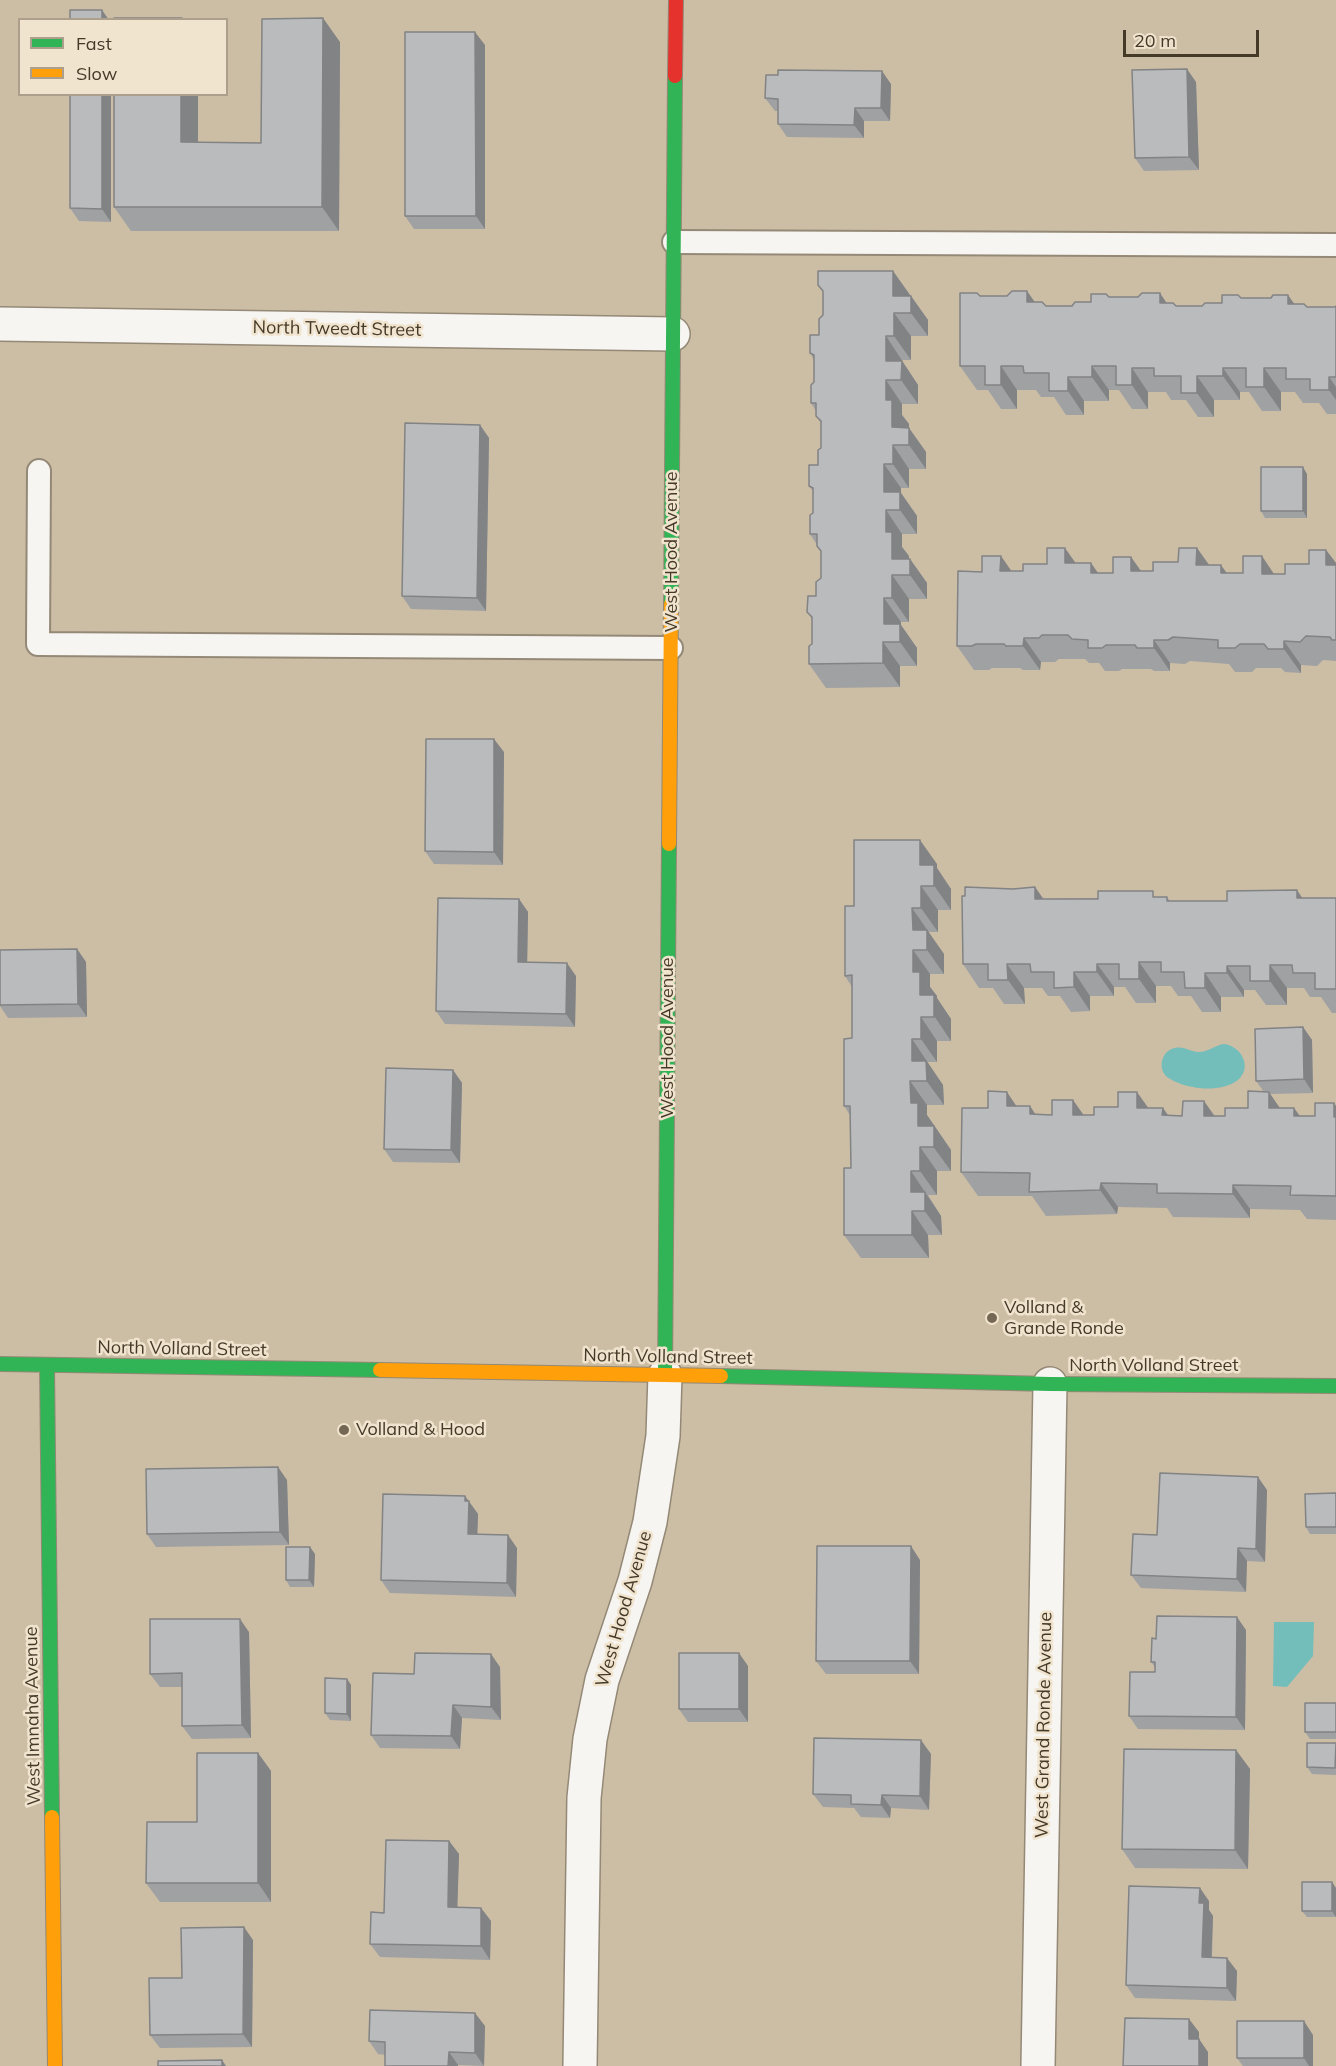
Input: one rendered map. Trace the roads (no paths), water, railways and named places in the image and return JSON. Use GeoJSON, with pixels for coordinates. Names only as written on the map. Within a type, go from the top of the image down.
{"type":"FeatureCollection","features":[{"type":"Feature","properties":{"kind":"street","name":"West Hood Avenue"},"geometry":{"type":"LineString","coordinates":[[580,2066],[584,1798],[590,1739],[602,1680],[635,1581],[650,1522],[663,1436],[676,0]]}},
{"type":"Feature","properties":{"kind":"street","name":"North Tweedt Street"},"geometry":{"type":"LineString","coordinates":[[0,324],[673,334]]}},
{"type":"Feature","properties":{"kind":"street","name":"North Volland Street"},"geometry":{"type":"LineString","coordinates":[[0,1364],[1050,1384],[1336,1386]]}},
{"type":"Feature","properties":{"kind":"street","name":"West Imnaha Avenue"},"geometry":{"type":"LineString","coordinates":[[47,1365],[55,2066]]}},
{"type":"Feature","properties":{"kind":"street","name":"West Grand Ronde Avenue"},"geometry":{"type":"LineString","coordinates":[[1038,2066],[1050,1384]]}},
{"type":"Feature","properties":{"kind":"lane"},"geometry":{"type":"LineString","coordinates":[[674,242],[1336,245]]}},
{"type":"Feature","properties":{"kind":"lane"},"geometry":{"type":"LineString","coordinates":[[39,471],[38,644],[671,648]]}},
{"type":"Feature","properties":{"kind":"water"},"geometry":{"type":"Polygon","coordinates":[[[1224,1044],[1240,1053],[1245,1063],[1242,1075],[1233,1083],[1216,1088],[1187,1086],[1167,1077],[1162,1069],[1162,1060],[1171,1049],[1181,1048],[1201,1052],[1224,1044]]]}},
{"type":"Feature","properties":{"kind":"water"},"geometry":{"type":"Polygon","coordinates":[[[1274,1622],[1314,1622],[1313,1656],[1287,1687],[1273,1686],[1274,1622]]]}},
{"type":"Feature","properties":{"kind":"place","name":"Volland & Grande Ronde"},"geometry":{"type":"Point","coordinates":[992,1318]}},
{"type":"Feature","properties":{"kind":"place","name":"Volland & Hood"},"geometry":{"type":"Point","coordinates":[344,1430]}}]}
